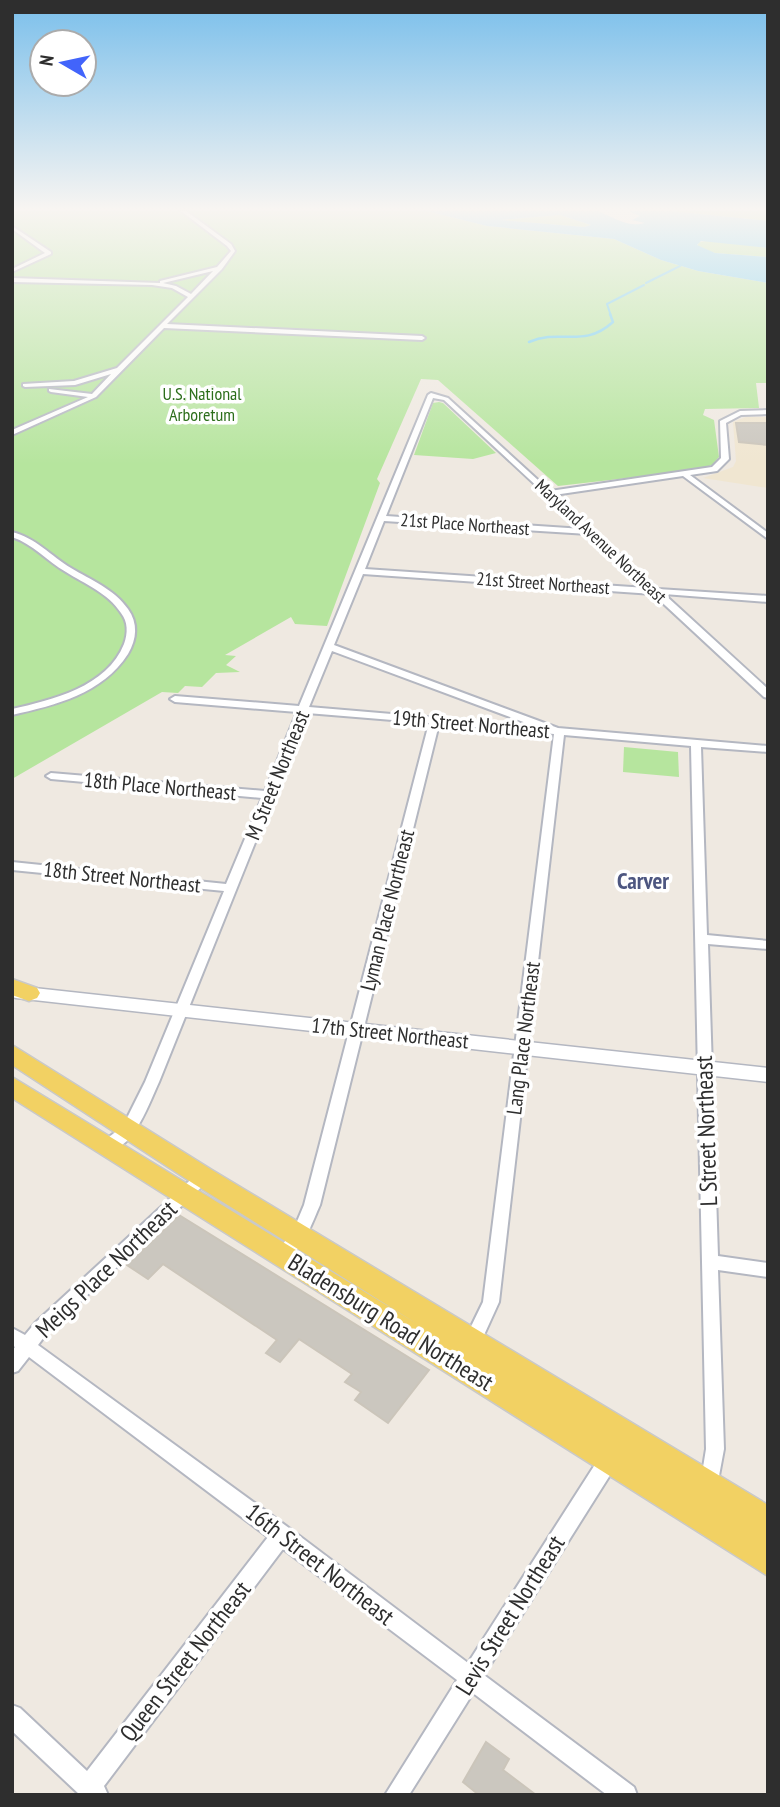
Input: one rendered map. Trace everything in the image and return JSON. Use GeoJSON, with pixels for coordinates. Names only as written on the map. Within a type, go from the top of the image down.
{"type":"FeatureCollection","features":[{"type":"Feature","properties":{"kind":"main road","name":"17th Street Northeast"},"geometry":{"type":"LineString","coordinates":[[18,990],[768,1075]]}},
{"type":"Feature","properties":{"kind":"main road","name":"Bladensburg Road Northeast"},"geometry":{"type":"LineString","coordinates":[[12,1053],[119,1137],[703,1502],[768,1559]]}},
{"type":"Feature","properties":{"kind":"main road","name":"Bladensburg Road Northeast"},"geometry":{"type":"LineString","coordinates":[[12,1086],[119,1137]]}},
{"type":"Feature","properties":{"kind":"main road","name":"Bladensburg Road Northeast"},"geometry":{"type":"LineString","coordinates":[[291,1245],[473,1341],[617,1448]]}},
{"type":"Feature","properties":{"kind":"main road","name":"Bladensburg Road Northeast"},"geometry":{"type":"LineString","coordinates":[[703,1502],[768,1524]]}},
{"type":"Feature","properties":{"kind":"street"},"geometry":{"type":"LineString","coordinates":[[12,433],[74,408],[94,396],[171,318],[181,313],[192,297],[189,295]]}},
{"type":"Feature","properties":{"kind":"street"},"geometry":{"type":"LineString","coordinates":[[164,326],[422,334],[333,326],[171,318]]}},
{"type":"Feature","properties":{"kind":"street"},"geometry":{"type":"LineString","coordinates":[[156,333],[192,327]]}},
{"type":"Feature","properties":{"kind":"street"},"geometry":{"type":"LineString","coordinates":[[15,385],[75,383],[124,367]]}},
{"type":"Feature","properties":{"kind":"street"},"geometry":{"type":"LineString","coordinates":[[25,385],[94,396]]}},
{"type":"Feature","properties":{"kind":"street","name":"Maryland Avenue Northeast"},"geometry":{"type":"LineString","coordinates":[[431,395],[446,399],[768,695]]}},
{"type":"Feature","properties":{"kind":"street","name":"M Street Northeast"},"geometry":{"type":"LineString","coordinates":[[119,1137],[182,1009],[431,395]]}},
{"type":"Feature","properties":{"kind":"street"},"geometry":{"type":"LineString","coordinates":[[549,493],[711,470],[723,463],[722,422],[748,411],[768,412]]}},
{"type":"Feature","properties":{"kind":"street"},"geometry":{"type":"LineString","coordinates":[[686,475],[768,537]]}},
{"type":"Feature","properties":{"kind":"street","name":"21st Place Northeast"},"geometry":{"type":"LineString","coordinates":[[381,518],[591,532]]}},
{"type":"Feature","properties":{"kind":"street"},"geometry":{"type":"LineString","coordinates":[[12,534],[33,541],[56,562],[96,586],[116,602],[129,619],[131,633],[121,659],[95,682],[65,697],[12,712]]}},
{"type":"Feature","properties":{"kind":"street","name":"21st Street Northeast"},"geometry":{"type":"LineString","coordinates":[[360,571],[768,599]]}},
{"type":"Feature","properties":{"kind":"street"},"geometry":{"type":"LineString","coordinates":[[330,647],[559,732]]}},
{"type":"Feature","properties":{"kind":"street","name":"19th Street Northeast"},"geometry":{"type":"LineString","coordinates":[[175,699],[768,749]]}},
{"type":"Feature","properties":{"kind":"street","name":"Lyman Place Northeast"},"geometry":{"type":"LineString","coordinates":[[291,1245],[312,1205],[435,721]]}},
{"type":"Feature","properties":{"kind":"street","name":"Lang Place Northeast"},"geometry":{"type":"LineString","coordinates":[[473,1341],[491,1302],[559,732]]}},
{"type":"Feature","properties":{"kind":"street","name":"L Street Northeast"},"geometry":{"type":"LineString","coordinates":[[696,743],[715,1449],[703,1502]]}},
{"type":"Feature","properties":{"kind":"street","name":"18th Place Northeast"},"geometry":{"type":"LineString","coordinates":[[51,776],[269,795]]}},
{"type":"Feature","properties":{"kind":"street","name":"18th Street Northeast"},"geometry":{"type":"LineString","coordinates":[[12,866],[231,888]]}},
{"type":"Feature","properties":{"kind":"street"},"geometry":{"type":"LineString","coordinates":[[701,939],[768,945]]}},
{"type":"Feature","properties":{"kind":"street","name":"Meigs Place Northeast"},"geometry":{"type":"LineString","coordinates":[[12,1365],[20,1341],[59,1311],[193,1185]]}},
{"type":"Feature","properties":{"kind":"street"},"geometry":{"type":"LineString","coordinates":[[710,1262],[768,1270]]}},
{"type":"Feature","properties":{"kind":"street","name":"16th Street Northeast"},"geometry":{"type":"LineString","coordinates":[[20,1341],[626,1795]]}},
{"type":"Feature","properties":{"kind":"street","name":"Levis Street Northeast"},"geometry":{"type":"LineString","coordinates":[[396,1795],[617,1448]]}},
{"type":"Feature","properties":{"kind":"street","name":"Queen Street Northeast"},"geometry":{"type":"LineString","coordinates":[[93,1791],[282,1535]]}},
{"type":"Feature","properties":{"kind":"street"},"geometry":{"type":"LineString","coordinates":[[12,1716],[93,1791]]}},
{"type":"Feature","properties":{"kind":"shaded area"},"geometry":{"type":"Polygon","coordinates":[[[746,417],[768,417],[768,488],[703,478],[733,467],[736,461],[733,422],[746,417]]]}},
{"type":"Feature","properties":{"kind":"green space","name":"U.S. National Arboretum"},"geometry":{"type":"Polygon","coordinates":[[[12,295],[768,295],[768,383],[756,383],[759,408],[705,409],[703,415],[714,420],[719,457],[712,465],[697,470],[558,486],[438,380],[421,379],[377,479],[380,483],[327,626],[295,624],[291,617],[225,655],[236,656],[226,665],[240,672],[216,673],[202,687],[185,686],[178,693],[162,692],[12,779],[12,295]]]}},
{"type":"Feature","properties":{"kind":"green space"},"geometry":{"type":"Polygon","coordinates":[[[439,402],[496,453],[473,459],[414,455],[433,403],[439,402]]]}},
{"type":"Feature","properties":{"kind":"green space"},"geometry":{"type":"Polygon","coordinates":[[[624,747],[678,752],[679,777],[623,772],[624,747]]]}},
{"type":"Feature","properties":{"kind":"building"},"geometry":{"type":"Polygon","coordinates":[[[736,423],[768,423],[768,445],[739,442],[736,423]]]}},
{"type":"Feature","properties":{"kind":"building"},"geometry":{"type":"Polygon","coordinates":[[[179,1215],[429,1370],[388,1423],[355,1400],[361,1392],[345,1382],[352,1374],[299,1339],[280,1362],[266,1353],[277,1340],[163,1264],[148,1279],[127,1265],[179,1215]]]}},
{"type":"Feature","properties":{"kind":"building"},"geometry":{"type":"Polygon","coordinates":[[[486,1742],[509,1759],[503,1770],[536,1795],[479,1795],[463,1782],[486,1742]]]}},
{"type":"Feature","properties":{"kind":"waterway"},"geometry":{"type":"LineString","coordinates":[[611,316],[607,304],[624,295]]}},
{"type":"Feature","properties":{"kind":"waterway"},"geometry":{"type":"LineString","coordinates":[[529,342],[541,338],[592,335],[613,322],[610,314]]}},
{"type":"Feature","properties":{"kind":"district","name":"Carver"},"geometry":{"type":"Point","coordinates":[643,880]}}]}
